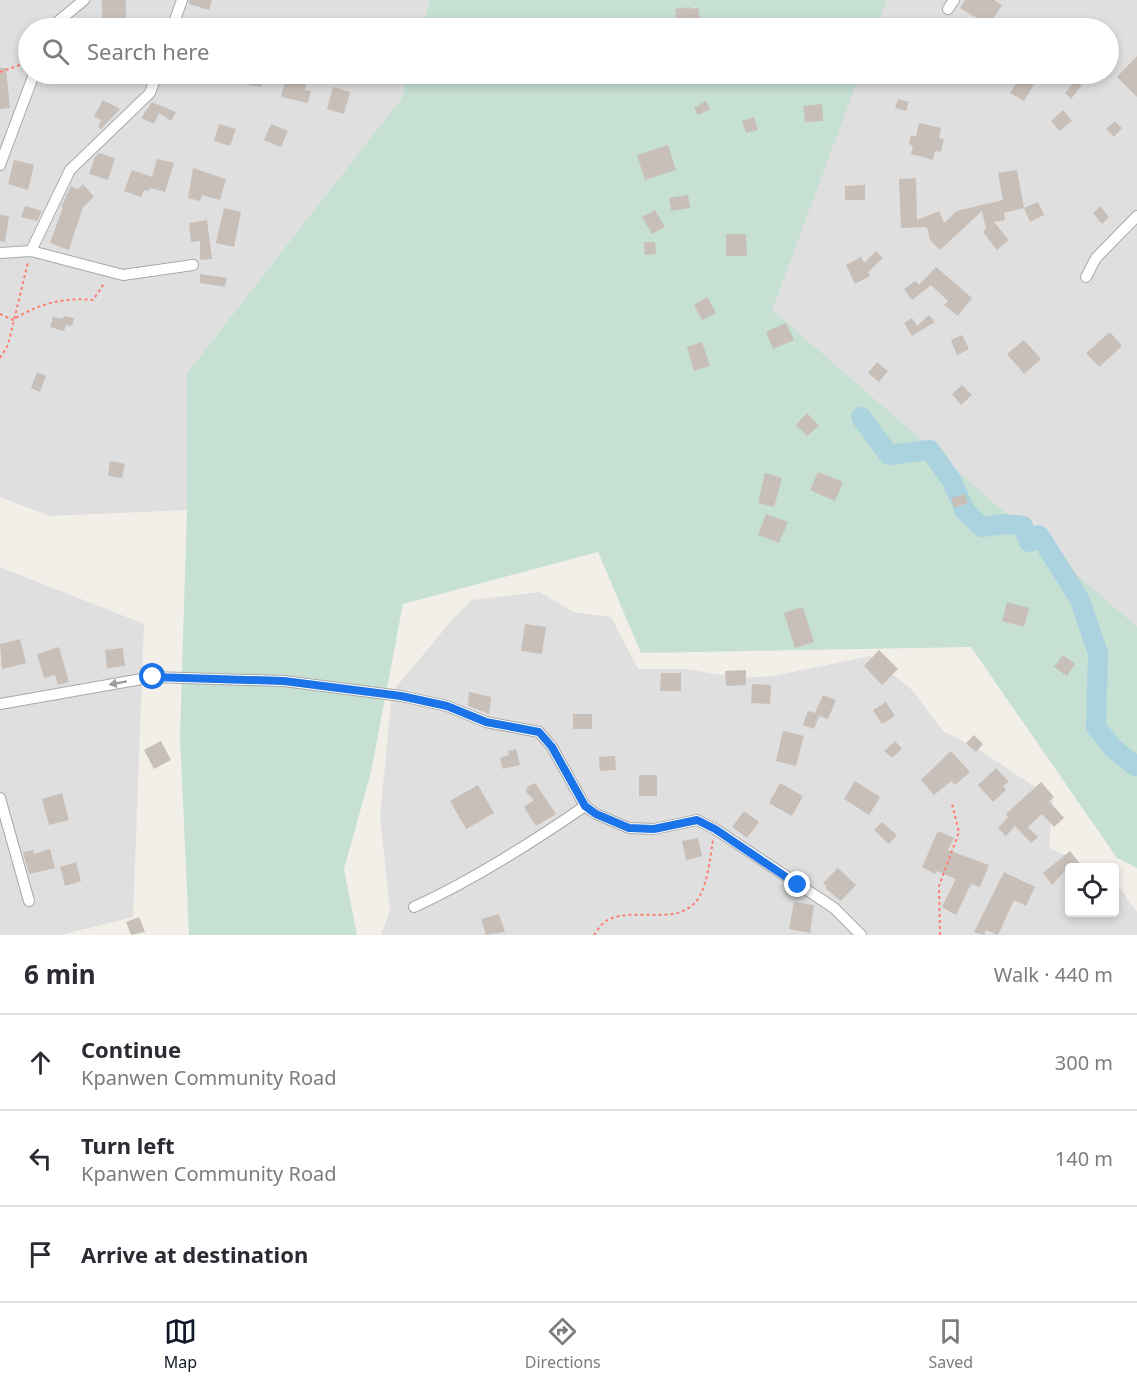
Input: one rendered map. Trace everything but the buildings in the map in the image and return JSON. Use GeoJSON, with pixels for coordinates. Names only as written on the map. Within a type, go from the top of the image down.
{"type":"FeatureCollection","features":[{"type":"Feature","properties":{"kind":"street"},"geometry":{"type":"LineString","coordinates":[[62,18],[84,0]]}},
{"type":"Feature","properties":{"kind":"street"},"geometry":{"type":"LineString","coordinates":[[176,18],[182,0]]}},
{"type":"Feature","properties":{"kind":"street"},"geometry":{"type":"LineString","coordinates":[[0,165],[30,84]]}},
{"type":"Feature","properties":{"kind":"street"},"geometry":{"type":"LineString","coordinates":[[31,251],[70,170],[150,93],[153,84]]}},
{"type":"Feature","properties":{"kind":"street"},"geometry":{"type":"LineString","coordinates":[[1086,277],[1096,258],[1137,216]]}},
{"type":"Feature","properties":{"kind":"street"},"geometry":{"type":"LineString","coordinates":[[0,253],[31,251],[123,275],[194,265]]}},
{"type":"Feature","properties":{"kind":"street"},"geometry":{"type":"LineString","coordinates":[[0,704],[153,677],[284,681],[401,696],[447,706],[486,722],[539,732],[552,747],[585,806],[629,828],[654,829],[697,820],[715,829],[739,848],[834,908],[861,935]]}},
{"type":"Feature","properties":{"kind":"street"},"geometry":{"type":"LineString","coordinates":[[0,798],[29,901]]}},
{"type":"Feature","properties":{"kind":"street"},"geometry":{"type":"LineString","coordinates":[[414,907],[463,884],[514,855],[585,806]]}},
{"type":"Feature","properties":{"kind":"path"},"geometry":{"type":"LineString","coordinates":[[0,72],[18,66]]}},
{"type":"Feature","properties":{"kind":"path"},"geometry":{"type":"LineString","coordinates":[[0,358],[8,345],[31,251]]}},
{"type":"Feature","properties":{"kind":"path"},"geometry":{"type":"LineString","coordinates":[[13,320],[43,304],[79,299],[93,300],[111,273]]}},
{"type":"Feature","properties":{"kind":"path"},"geometry":{"type":"LineString","coordinates":[[0,314],[13,320]]}},
{"type":"Feature","properties":{"kind":"path"},"geometry":{"type":"LineString","coordinates":[[940,935],[939,886],[959,832],[951,804]]}},
{"type":"Feature","properties":{"kind":"path"},"geometry":{"type":"LineString","coordinates":[[594,935],[604,922],[621,915],[681,913],[692,906],[699,897],[708,870],[715,829]]}},
{"type":"Feature","properties":{"kind":"shaded area"},"geometry":{"type":"Polygon","coordinates":[[[0,0],[430,0],[425,18],[18,18],[18,84],[406,84],[401,99],[187,373],[187,510],[50,516],[0,497],[0,0]]]}},
{"type":"Feature","properties":{"kind":"shaded area"},"geometry":{"type":"Polygon","coordinates":[[[726,0],[1137,0],[1137,712],[590,146],[649,84],[1119,84],[1119,18],[709,18],[726,0]]]}},
{"type":"Feature","properties":{"kind":"shaded area"},"geometry":{"type":"Polygon","coordinates":[[[0,567],[144,624],[133,917],[61,935],[0,935],[0,567]]]}},
{"type":"Feature","properties":{"kind":"shaded area"},"geometry":{"type":"Polygon","coordinates":[[[540,592],[573,612],[611,617],[638,669],[687,669],[738,678],[773,676],[870,656],[912,690],[943,731],[978,749],[1053,799],[1049,848],[1083,863],[1065,863],[1065,917],[1119,917],[1119,887],[1137,912],[1137,935],[381,935],[390,911],[380,817],[392,692],[453,619],[472,600],[540,592]]]}},
{"type":"Feature","properties":{"kind":"green space"},"geometry":{"type":"Polygon","coordinates":[[[430,0],[887,0],[880,18],[425,18],[430,0]]]}},
{"type":"Feature","properties":{"kind":"green space"},"geometry":{"type":"Polygon","coordinates":[[[406,84],[856,84],[772,310],[1137,627],[1137,868],[1117,858],[971,647],[641,653],[598,552],[403,604],[371,772],[344,869],[357,935],[189,935],[180,736],[187,510],[187,373],[401,99],[406,84]]]}},
{"type":"Feature","properties":{"kind":"waterway"},"geometry":{"type":"LineString","coordinates":[[861,417],[889,455],[930,450],[952,481],[965,511],[982,527],[1006,524],[1023,526],[1029,542],[1039,535],[1079,598],[1098,653],[1096,727],[1113,748],[1135,766],[1137,764]]}},
{"type":"Feature","properties":{"kind":"route"},"geometry":{"type":"LineString","coordinates":[[153,677],[224,677],[284,681],[401,696],[447,706],[486,722],[539,732],[552,747],[585,806],[596,814],[629,828],[654,829],[697,820],[715,829],[739,848],[798,885]]}}]}
